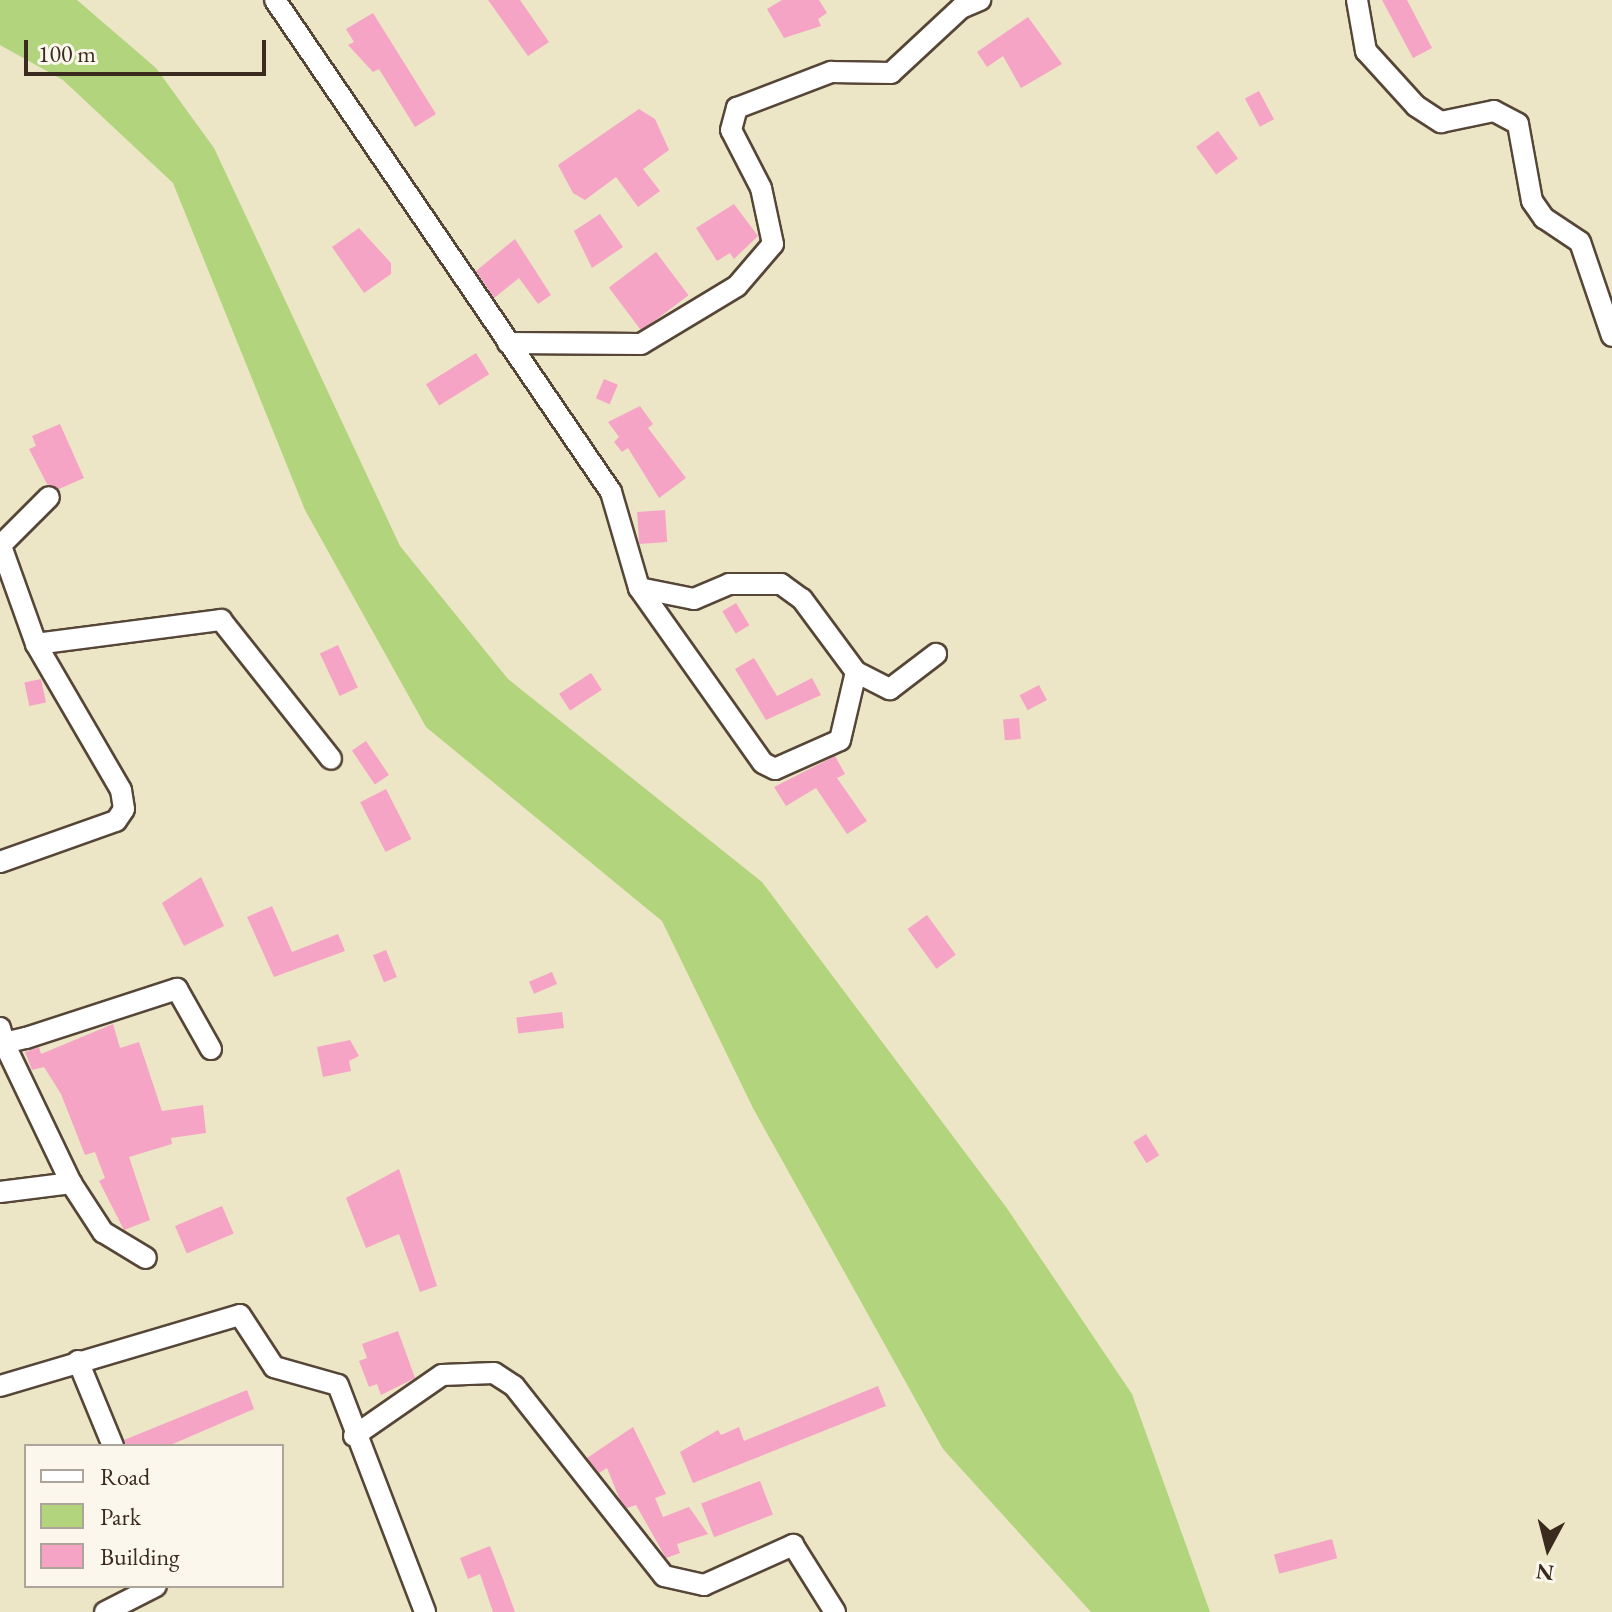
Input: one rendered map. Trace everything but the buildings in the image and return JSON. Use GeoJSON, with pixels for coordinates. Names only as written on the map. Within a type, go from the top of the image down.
{"type":"FeatureCollection","features":[{"type":"Feature","properties":{"kind":"street"},"geometry":{"type":"LineString","coordinates":[[275,0],[611,492],[639,588],[744,738],[775,769],[840,740],[856,672]]}},
{"type":"Feature","properties":{"kind":"street"},"geometry":{"type":"LineString","coordinates":[[508,343],[641,344],[737,286],[773,244],[761,188],[731,130],[737,108],[831,72],[891,73],[961,8],[980,0]]}},
{"type":"Feature","properties":{"kind":"street"},"geometry":{"type":"LineString","coordinates":[[1357,0],[1366,51],[1416,106],[1441,122],[1494,111],[1518,124],[1532,201],[1544,218],[1580,242],[1612,336]]}},
{"type":"Feature","properties":{"kind":"street"},"geometry":{"type":"LineString","coordinates":[[0,862],[116,821],[124,809],[121,790],[36,644],[1,546],[49,497]]}},
{"type":"Feature","properties":{"kind":"street"},"geometry":{"type":"LineString","coordinates":[[639,588],[694,599],[729,584],[781,584],[802,599],[856,672],[890,689],[936,654]]}},
{"type":"Feature","properties":{"kind":"street"},"geometry":{"type":"LineString","coordinates":[[36,644],[221,620],[331,759]]}},
{"type":"Feature","properties":{"kind":"street"},"geometry":{"type":"LineString","coordinates":[[146,1258],[103,1232],[71,1183],[2,1036],[165,989],[183,995],[211,1049]]}},
{"type":"Feature","properties":{"kind":"street"},"geometry":{"type":"LineString","coordinates":[[0,1192],[71,1183]]}},
{"type":"Feature","properties":{"kind":"street"},"geometry":{"type":"LineString","coordinates":[[0,1386],[240,1315],[274,1367],[338,1385],[354,1436],[425,1612]]}},
{"type":"Feature","properties":{"kind":"street"},"geometry":{"type":"LineString","coordinates":[[78,1361],[112,1444]]}},
{"type":"Feature","properties":{"kind":"street"},"geometry":{"type":"LineString","coordinates":[[354,1436],[442,1375],[494,1373],[514,1386],[664,1576],[704,1585],[793,1545],[835,1612]]}},
{"type":"Feature","properties":{"kind":"street"},"geometry":{"type":"LineString","coordinates":[[105,1612],[152,1588]]}},
{"type":"Feature","properties":{"kind":"green space"},"geometry":{"type":"Polygon","coordinates":[[[0,0],[77,0],[156,68],[214,148],[400,546],[508,679],[762,882],[1006,1207],[1132,1394],[1210,1612],[1091,1612],[943,1449],[753,1108],[662,921],[426,727],[305,510],[173,183],[63,80],[0,45],[0,0]]]}}]}
